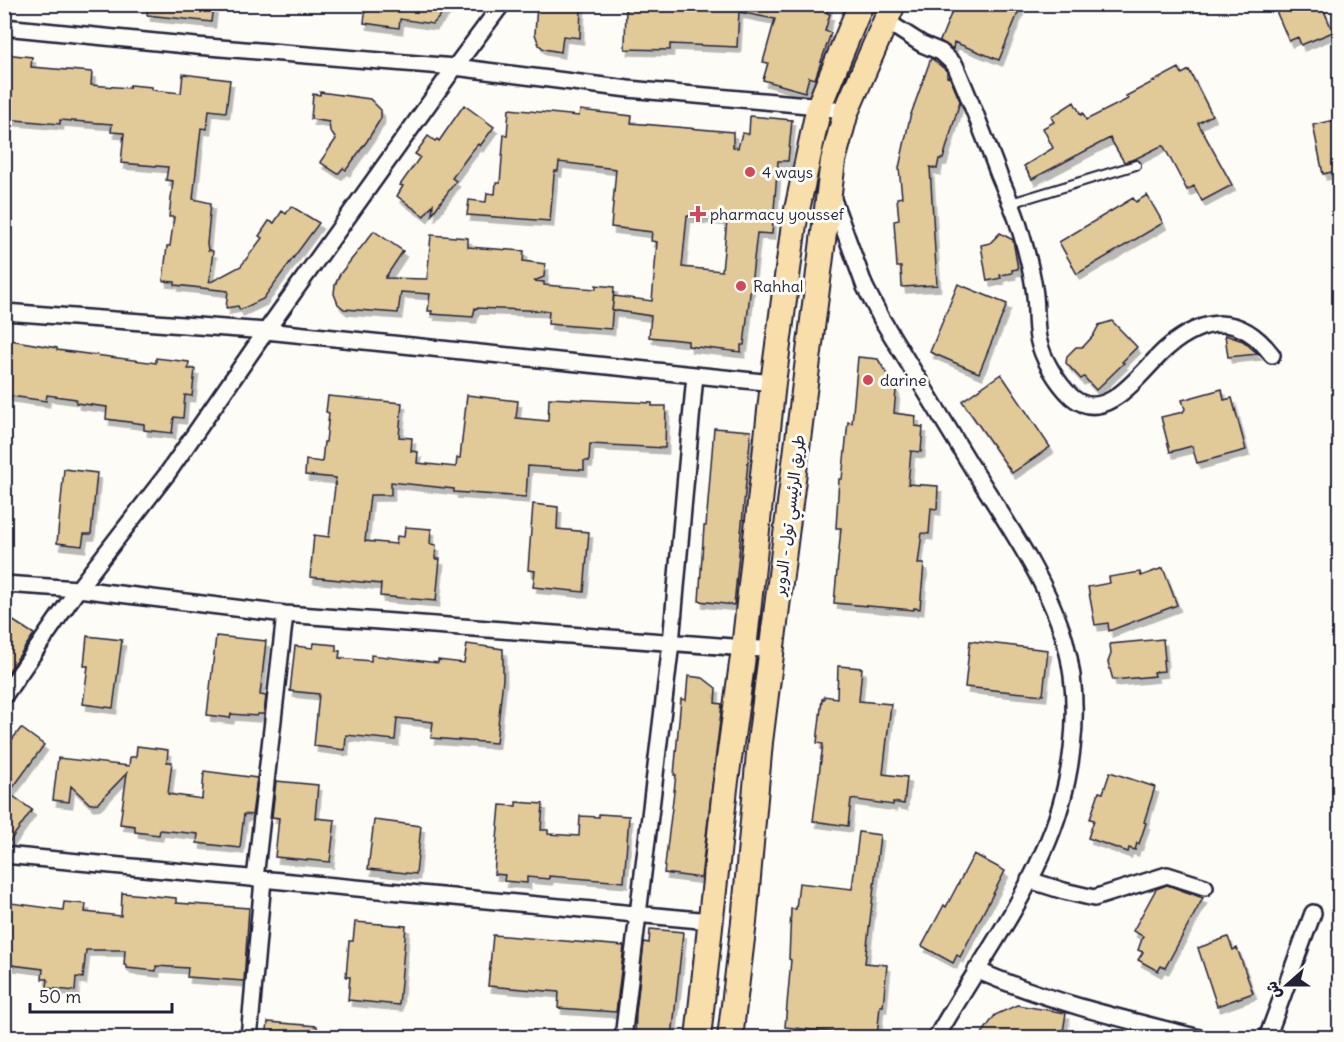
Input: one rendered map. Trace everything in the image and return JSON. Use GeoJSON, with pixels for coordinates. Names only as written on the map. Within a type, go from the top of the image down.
{"type":"FeatureCollection","features":[{"type":"Feature","properties":{"kind":"main road","name":"طريق الرئيسي تول - الدوير"},"geometry":{"type":"LineString","coordinates":[[698,1038],[725,788],[744,649],[773,383],[794,224],[819,106],[861,4]]}},
{"type":"Feature","properties":{"kind":"main road","name":"طريق الرئيسي تول - الدوير"},"geometry":{"type":"LineString","coordinates":[[730,1038],[744,922],[760,742],[833,161],[846,112],[890,13]]}},
{"type":"Feature","properties":{"kind":"street"},"geometry":{"type":"LineString","coordinates":[[4,696],[78,589],[166,474],[266,331],[502,4]]}},
{"type":"Feature","properties":{"kind":"street"},"geometry":{"type":"LineString","coordinates":[[890,13],[922,44],[942,52],[955,65],[1019,224],[1035,290],[1039,340],[1056,376],[1073,397],[1096,406],[1114,399],[1175,341],[1209,324],[1233,324],[1250,332],[1262,341],[1272,355]]}},
{"type":"Feature","properties":{"kind":"street"},"geometry":{"type":"LineString","coordinates":[[4,27],[196,46],[455,67],[628,89],[819,106],[846,112]]}},
{"type":"Feature","properties":{"kind":"street"},"geometry":{"type":"LineString","coordinates":[[829,188],[865,287],[881,318],[1027,558],[1050,603],[1065,641],[1073,686],[1070,764],[1064,793],[1043,853],[936,1038]]}},
{"type":"Feature","properties":{"kind":"street"},"geometry":{"type":"LineString","coordinates":[[4,312],[266,331],[773,383]]}},
{"type":"Feature","properties":{"kind":"street"},"geometry":{"type":"LineString","coordinates":[[624,1038],[671,643],[695,375]]}},
{"type":"Feature","properties":{"kind":"street"},"geometry":{"type":"LineString","coordinates":[[4,584],[78,589],[285,614],[773,650]]}},
{"type":"Feature","properties":{"kind":"street"},"geometry":{"type":"LineString","coordinates":[[249,1038],[259,879],[285,614]]}},
{"type":"Feature","properties":{"kind":"street"},"geometry":{"type":"LineString","coordinates":[[4,855],[710,921]]}},
{"type":"Feature","properties":{"kind":"street"},"geometry":{"type":"LineString","coordinates":[[1029,880],[1094,898],[1167,874],[1205,887]]}},
{"type":"Feature","properties":{"kind":"street"},"geometry":{"type":"LineString","coordinates":[[1267,1038],[1313,913]]}},
{"type":"Feature","properties":{"kind":"street"},"geometry":{"type":"LineString","coordinates":[[976,970],[1048,999],[1200,1038]]}},
{"type":"Feature","properties":{"kind":"lane"},"geometry":{"type":"LineString","coordinates":[[1011,203],[1136,165]]}},
{"type":"Feature","properties":{"kind":"building"},"geometry":{"type":"Polygon","coordinates":[[[148,4],[214,4],[212,22],[147,15],[148,4]]]}},
{"type":"Feature","properties":{"kind":"building"},"geometry":{"type":"Polygon","coordinates":[[[366,4],[451,4],[433,24],[400,19],[399,28],[364,23],[366,4]]]}},
{"type":"Feature","properties":{"kind":"building"},"geometry":{"type":"Polygon","coordinates":[[[537,4],[581,4],[580,38],[563,36],[561,52],[544,49],[539,45],[535,34],[537,4]]]}},
{"type":"Feature","properties":{"kind":"building"},"geometry":{"type":"Polygon","coordinates":[[[626,4],[829,4],[827,13],[830,14],[825,31],[831,33],[815,79],[809,77],[805,92],[763,80],[768,63],[763,62],[775,19],[739,12],[737,47],[670,44],[670,50],[625,49],[626,4]]]}},
{"type":"Feature","properties":{"kind":"building"},"geometry":{"type":"Polygon","coordinates":[[[955,4],[1010,4],[1020,8],[999,60],[954,42],[953,49],[940,41],[955,4]]]}},
{"type":"Feature","properties":{"kind":"building"},"geometry":{"type":"Polygon","coordinates":[[[1273,4],[1321,4],[1333,32],[1301,45],[1298,37],[1289,41],[1273,4]]]}},
{"type":"Feature","properties":{"kind":"building"},"geometry":{"type":"Polygon","coordinates":[[[4,54],[32,57],[31,67],[92,72],[91,85],[129,88],[130,85],[181,93],[183,74],[230,80],[226,112],[209,110],[207,129],[201,128],[193,199],[211,203],[207,243],[208,250],[213,251],[209,283],[241,266],[262,238],[259,236],[269,221],[274,223],[282,211],[286,214],[291,206],[319,223],[263,299],[240,310],[238,306],[226,308],[228,291],[175,285],[175,282],[163,281],[167,246],[170,246],[174,217],[169,217],[173,181],[166,180],[168,167],[121,163],[124,133],[111,132],[112,124],[60,120],[60,124],[4,119],[4,54]]]}},
{"type":"Feature","properties":{"kind":"building"},"geometry":{"type":"Polygon","coordinates":[[[931,58],[947,71],[947,77],[950,78],[960,101],[943,159],[939,159],[937,169],[930,167],[937,285],[902,287],[901,267],[897,267],[894,221],[899,220],[897,198],[902,197],[899,168],[910,117],[931,58]]]}},
{"type":"Feature","properties":{"kind":"building"},"geometry":{"type":"Polygon","coordinates":[[[1179,68],[1182,74],[1189,70],[1212,115],[1198,123],[1232,185],[1202,201],[1194,186],[1187,190],[1163,145],[1124,162],[1110,138],[1032,179],[1024,166],[1053,148],[1043,128],[1054,122],[1051,117],[1074,102],[1086,120],[1128,99],[1126,96],[1179,68]]]}},
{"type":"Feature","properties":{"kind":"building"},"geometry":{"type":"Polygon","coordinates":[[[320,92],[370,99],[381,110],[381,118],[367,141],[346,170],[343,168],[338,174],[320,162],[336,139],[330,131],[329,122],[311,119],[313,94],[320,95],[320,92]]]}},
{"type":"Feature","properties":{"kind":"building"},"geometry":{"type":"Polygon","coordinates":[[[464,105],[494,127],[452,178],[456,181],[432,214],[433,204],[424,216],[397,196],[403,186],[400,185],[420,157],[415,154],[428,136],[439,141],[464,105]]]}},
{"type":"Feature","properties":{"kind":"building"},"geometry":{"type":"Polygon","coordinates":[[[509,109],[579,116],[580,110],[632,116],[631,123],[733,132],[733,147],[738,148],[742,133],[749,134],[750,116],[792,120],[788,161],[778,161],[772,234],[757,233],[744,345],[741,345],[741,352],[688,346],[688,341],[649,337],[651,316],[612,310],[614,296],[652,301],[657,242],[651,241],[652,232],[611,227],[616,169],[559,162],[558,171],[555,171],[554,175],[550,221],[467,215],[469,200],[486,202],[487,193],[495,194],[496,183],[500,183],[504,134],[507,136],[509,109]],[[687,216],[682,267],[722,271],[727,220],[687,216]]]}},
{"type":"Feature","properties":{"kind":"building"},"geometry":{"type":"Polygon","coordinates":[[[1340,119],[1340,170],[1323,174],[1313,125],[1340,119]]]}},
{"type":"Feature","properties":{"kind":"building"},"geometry":{"type":"Polygon","coordinates":[[[1147,195],[1163,223],[1077,274],[1059,242],[1133,198],[1136,202],[1147,195]]]}},
{"type":"Feature","properties":{"kind":"building"},"geometry":{"type":"Polygon","coordinates":[[[374,231],[403,251],[385,278],[427,279],[431,235],[468,238],[468,247],[524,251],[523,261],[545,264],[544,277],[534,281],[544,282],[544,285],[596,289],[596,285],[614,287],[611,329],[548,324],[549,311],[475,308],[473,317],[431,314],[432,311],[428,311],[430,294],[401,292],[398,313],[344,309],[338,304],[334,294],[335,285],[340,274],[374,231]]]}},
{"type":"Feature","properties":{"kind":"building"},"geometry":{"type":"Polygon","coordinates":[[[1000,233],[1013,240],[1018,269],[1012,270],[1012,273],[1000,275],[1001,278],[987,281],[981,245],[990,243],[1000,233]]]}},
{"type":"Feature","properties":{"kind":"building"},"geometry":{"type":"Polygon","coordinates":[[[958,284],[1007,304],[979,373],[930,352],[958,284]]]}},
{"type":"Feature","properties":{"kind":"building"},"geometry":{"type":"Polygon","coordinates":[[[1112,321],[1137,347],[1096,390],[1084,377],[1081,379],[1066,363],[1067,356],[1076,347],[1083,347],[1099,325],[1112,321]]]}},
{"type":"Feature","properties":{"kind":"building"},"geometry":{"type":"Polygon","coordinates":[[[1225,335],[1243,341],[1258,354],[1228,357],[1225,335]]]}},
{"type":"Feature","properties":{"kind":"building"},"geometry":{"type":"Polygon","coordinates":[[[4,339],[57,348],[57,350],[156,363],[156,358],[189,362],[188,369],[195,369],[192,396],[185,395],[183,418],[174,417],[172,433],[144,430],[144,424],[106,419],[107,407],[76,403],[76,399],[47,395],[46,401],[4,395],[4,339]]]}},
{"type":"Feature","properties":{"kind":"building"},"geometry":{"type":"Polygon","coordinates":[[[858,357],[878,359],[896,390],[894,413],[916,416],[915,426],[923,427],[921,452],[911,451],[908,484],[938,486],[937,509],[931,508],[929,534],[922,533],[918,564],[924,564],[920,609],[834,603],[841,528],[836,528],[839,479],[842,479],[848,422],[852,423],[858,357]]]}},
{"type":"Feature","properties":{"kind":"building"},"geometry":{"type":"Polygon","coordinates":[[[1001,374],[1050,447],[1012,473],[962,401],[1001,374]]]}},
{"type":"Feature","properties":{"kind":"building"},"geometry":{"type":"Polygon","coordinates":[[[1222,389],[1224,400],[1232,398],[1246,450],[1197,463],[1192,446],[1170,452],[1161,417],[1183,412],[1185,409],[1182,400],[1222,389]]]}},
{"type":"Feature","properties":{"kind":"building"},"geometry":{"type":"Polygon","coordinates":[[[467,395],[518,401],[516,418],[548,421],[549,398],[652,403],[652,406],[666,406],[665,448],[590,444],[589,461],[584,461],[584,470],[528,466],[526,497],[454,492],[454,489],[391,482],[391,495],[370,495],[365,541],[396,544],[397,536],[404,537],[405,527],[431,529],[430,544],[436,545],[435,559],[440,559],[436,601],[380,596],[381,584],[310,577],[314,535],[329,537],[336,478],[305,475],[306,460],[322,462],[329,413],[326,412],[328,396],[402,403],[399,437],[412,438],[411,451],[418,452],[417,463],[456,467],[457,458],[460,458],[467,395]]]}},
{"type":"Feature","properties":{"kind":"building"},"geometry":{"type":"Polygon","coordinates":[[[714,428],[751,431],[734,605],[699,601],[714,428]]]}},
{"type":"Feature","properties":{"kind":"building"},"geometry":{"type":"Polygon","coordinates":[[[64,469],[97,473],[91,534],[84,534],[82,546],[57,543],[64,469]]]}},
{"type":"Feature","properties":{"kind":"building"},"geometry":{"type":"Polygon","coordinates":[[[533,504],[558,507],[557,529],[589,532],[584,592],[533,587],[535,571],[528,570],[533,504]]]}},
{"type":"Feature","properties":{"kind":"building"},"geometry":{"type":"Polygon","coordinates":[[[1163,568],[1177,605],[1109,631],[1108,623],[1095,625],[1088,587],[1110,583],[1109,577],[1140,572],[1141,576],[1163,568]]]}},
{"type":"Feature","properties":{"kind":"building"},"geometry":{"type":"Polygon","coordinates":[[[4,615],[34,634],[4,678],[4,657],[12,643],[4,637],[4,615]]]}},
{"type":"Feature","properties":{"kind":"building"},"geometry":{"type":"Polygon","coordinates":[[[87,636],[122,640],[113,708],[83,704],[88,666],[84,666],[87,636]]]}},
{"type":"Feature","properties":{"kind":"building"},"geometry":{"type":"Polygon","coordinates":[[[216,636],[266,641],[260,695],[266,696],[264,714],[257,716],[231,714],[230,718],[207,715],[216,636]]]}},
{"type":"Feature","properties":{"kind":"building"},"geometry":{"type":"Polygon","coordinates":[[[1163,639],[1164,671],[1154,672],[1155,676],[1113,680],[1108,662],[1111,654],[1110,644],[1163,639]]]}},
{"type":"Feature","properties":{"kind":"building"},"geometry":{"type":"Polygon","coordinates":[[[970,641],[1048,650],[1043,695],[965,687],[970,641]]]}},
{"type":"Feature","properties":{"kind":"building"},"geometry":{"type":"Polygon","coordinates":[[[314,643],[336,645],[336,651],[340,651],[339,658],[371,661],[371,655],[438,663],[438,660],[464,663],[467,644],[503,649],[503,679],[496,743],[431,738],[433,722],[397,718],[395,740],[346,735],[345,750],[314,746],[319,694],[290,691],[295,646],[313,648],[314,643]]]}},
{"type":"Feature","properties":{"kind":"building"},"geometry":{"type":"Polygon","coordinates":[[[838,666],[862,668],[859,701],[891,704],[883,774],[907,777],[904,804],[893,802],[893,805],[851,799],[848,826],[813,821],[823,744],[817,743],[822,699],[824,696],[837,698],[838,666]]]}},
{"type":"Feature","properties":{"kind":"building"},"geometry":{"type":"Polygon","coordinates":[[[688,676],[703,678],[716,688],[715,703],[722,704],[701,878],[664,873],[676,775],[674,775],[681,699],[686,700],[688,676]]]}},
{"type":"Feature","properties":{"kind":"building"},"geometry":{"type":"Polygon","coordinates":[[[21,728],[44,745],[9,793],[32,810],[7,845],[4,845],[4,750],[21,728]]]}},
{"type":"Feature","properties":{"kind":"building"},"geometry":{"type":"Polygon","coordinates":[[[137,746],[168,750],[167,762],[172,762],[168,794],[202,799],[204,771],[257,778],[252,815],[244,814],[240,848],[197,843],[198,834],[160,830],[159,835],[135,832],[135,826],[120,824],[127,773],[98,803],[90,804],[71,786],[69,802],[53,800],[58,758],[129,766],[130,757],[136,757],[137,746]]]}},
{"type":"Feature","properties":{"kind":"building"},"geometry":{"type":"Polygon","coordinates":[[[1110,772],[1155,787],[1139,844],[1137,843],[1135,850],[1129,848],[1128,852],[1088,838],[1094,820],[1090,819],[1099,792],[1103,793],[1110,772]]]}},
{"type":"Feature","properties":{"kind":"building"},"geometry":{"type":"Polygon","coordinates":[[[276,781],[318,785],[315,818],[335,820],[330,862],[275,857],[279,818],[272,817],[276,781]]]}},
{"type":"Feature","properties":{"kind":"building"},"geometry":{"type":"Polygon","coordinates":[[[516,802],[543,804],[541,830],[548,830],[548,834],[579,836],[580,816],[599,817],[599,814],[629,816],[624,882],[549,876],[549,879],[527,877],[527,883],[504,881],[505,875],[494,874],[500,805],[516,806],[516,802]]]}},
{"type":"Feature","properties":{"kind":"building"},"geometry":{"type":"Polygon","coordinates":[[[374,820],[421,826],[416,874],[368,869],[374,820]]]}},
{"type":"Feature","properties":{"kind":"building"},"geometry":{"type":"Polygon","coordinates":[[[859,832],[880,835],[865,963],[887,965],[877,1037],[785,1027],[791,960],[789,959],[791,909],[796,909],[799,883],[852,889],[859,832]]]}},
{"type":"Feature","properties":{"kind":"building"},"geometry":{"type":"Polygon","coordinates":[[[974,854],[1005,871],[960,957],[957,955],[953,963],[922,946],[974,854]]]}},
{"type":"Feature","properties":{"kind":"building"},"geometry":{"type":"Polygon","coordinates":[[[1167,885],[1203,898],[1165,968],[1161,966],[1158,971],[1138,960],[1143,952],[1138,950],[1143,936],[1133,931],[1156,889],[1167,885]]]}},
{"type":"Feature","properties":{"kind":"building"},"geometry":{"type":"Polygon","coordinates":[[[122,893],[176,898],[176,903],[249,908],[244,981],[187,977],[188,968],[156,966],[156,971],[127,968],[127,965],[124,965],[125,950],[86,950],[83,978],[76,977],[75,991],[47,988],[48,979],[42,979],[43,969],[4,964],[4,902],[63,910],[64,902],[86,904],[85,912],[121,916],[122,893]]]}},
{"type":"Feature","properties":{"kind":"building"},"geometry":{"type":"Polygon","coordinates":[[[355,922],[406,926],[399,1005],[348,1000],[350,977],[346,977],[349,941],[353,941],[355,922]]]}},
{"type":"Feature","properties":{"kind":"building"},"geometry":{"type":"Polygon","coordinates":[[[650,929],[683,932],[672,1038],[635,1038],[644,942],[649,943],[650,929]]]}},
{"type":"Feature","properties":{"kind":"building"},"geometry":{"type":"Polygon","coordinates":[[[493,935],[624,946],[616,1012],[558,1008],[559,992],[488,986],[493,935]]]}},
{"type":"Feature","properties":{"kind":"building"},"geometry":{"type":"Polygon","coordinates":[[[1228,937],[1233,950],[1237,948],[1253,993],[1217,1006],[1198,948],[1228,937]]]}},
{"type":"Feature","properties":{"kind":"building"},"geometry":{"type":"Polygon","coordinates":[[[1017,1005],[1066,1013],[1062,1038],[979,1038],[995,1015],[1017,1005]]]}},
{"type":"Feature","properties":{"kind":"building"},"geometry":{"type":"Polygon","coordinates":[[[268,1022],[317,1026],[317,1038],[266,1038],[268,1022]]]}},
{"type":"Feature","properties":{"kind":"place","name":"4 ways"},"geometry":{"type":"Point","coordinates":[750,172]}},
{"type":"Feature","properties":{"kind":"place","name":"pharmacy youssef"},"geometry":{"type":"Point","coordinates":[698,214]}},
{"type":"Feature","properties":{"kind":"place","name":"Rahhal"},"geometry":{"type":"Point","coordinates":[741,286]}},
{"type":"Feature","properties":{"kind":"place","name":"darine"},"geometry":{"type":"Point","coordinates":[868,380]}}]}
